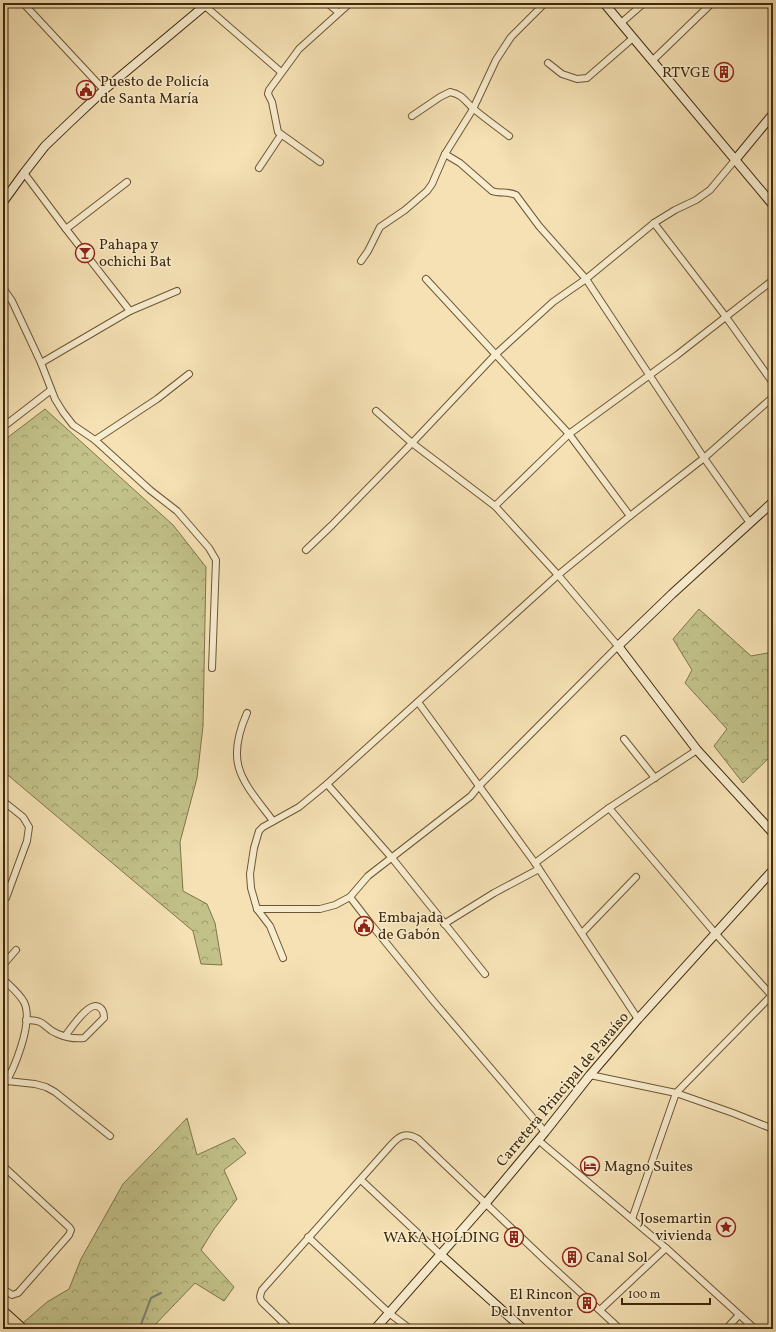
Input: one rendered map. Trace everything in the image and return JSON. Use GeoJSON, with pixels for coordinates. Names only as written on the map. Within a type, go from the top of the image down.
{"type":"FeatureCollection","features":[{"type":"Feature","properties":{"kind":"main road"},"geometry":{"type":"LineString","coordinates":[[3,1312],[23,1329]]}},
{"type":"Feature","properties":{"kind":"main road"},"geometry":{"type":"LineString","coordinates":[[3,1323],[10,1329]]}},
{"type":"Feature","properties":{"kind":"street"},"geometry":{"type":"LineString","coordinates":[[22,3],[104,90]]}},
{"type":"Feature","properties":{"kind":"street"},"geometry":{"type":"LineString","coordinates":[[327,3],[338,12]]}},
{"type":"Feature","properties":{"kind":"street"},"geometry":{"type":"LineString","coordinates":[[320,162],[278,132],[268,90],[298,49],[338,12],[350,3]]}},
{"type":"Feature","properties":{"kind":"street"},"geometry":{"type":"LineString","coordinates":[[361,261],[368,251],[380,227],[427,191],[432,184],[445,154],[473,109],[496,60],[518,31],[545,3]]}},
{"type":"Feature","properties":{"kind":"street"},"geometry":{"type":"LineString","coordinates":[[604,3],[773,205]]}},
{"type":"Feature","properties":{"kind":"street"},"geometry":{"type":"LineString","coordinates":[[621,23],[644,3]]}},
{"type":"Feature","properties":{"kind":"street"},"geometry":{"type":"LineString","coordinates":[[652,61],[712,3]]}},
{"type":"Feature","properties":{"kind":"street"},"geometry":{"type":"LineString","coordinates":[[3,202],[45,146],[104,90],[206,5],[281,72]]}},
{"type":"Feature","properties":{"kind":"street"},"geometry":{"type":"LineString","coordinates":[[548,63],[562,74],[576,80],[587,78],[633,38]]}},
{"type":"Feature","properties":{"kind":"street"},"geometry":{"type":"LineString","coordinates":[[412,116],[450,92],[459,94],[473,109],[509,136]]}},
{"type":"Feature","properties":{"kind":"street"},"geometry":{"type":"LineString","coordinates":[[306,550],[412,443],[496,354],[553,302],[586,278],[654,223],[675,210],[696,200],[710,190],[773,114]]}},
{"type":"Feature","properties":{"kind":"street"},"geometry":{"type":"LineString","coordinates":[[259,168],[281,135]]}},
{"type":"Feature","properties":{"kind":"street"},"geometry":{"type":"LineString","coordinates":[[445,154],[460,163],[497,193],[512,193],[516,195],[539,226],[586,278],[704,458],[750,523]]}},
{"type":"Feature","properties":{"kind":"street"},"geometry":{"type":"LineString","coordinates":[[24,173],[130,311]]}},
{"type":"Feature","properties":{"kind":"street"},"geometry":{"type":"LineString","coordinates":[[66,229],[127,182]]}},
{"type":"Feature","properties":{"kind":"street"},"geometry":{"type":"LineString","coordinates":[[654,223],[726,317],[773,383]]}},
{"type":"Feature","properties":{"kind":"street"},"geometry":{"type":"LineString","coordinates":[[426,279],[569,434],[630,516]]}},
{"type":"Feature","properties":{"kind":"street"},"geometry":{"type":"LineString","coordinates":[[495,506],[569,434],[726,317],[773,280]]}},
{"type":"Feature","properties":{"kind":"street"},"geometry":{"type":"LineString","coordinates":[[3,288],[12,301],[41,363],[54,399],[74,425],[95,440],[150,490],[177,511],[209,548],[216,560],[212,668]]}},
{"type":"Feature","properties":{"kind":"street"},"geometry":{"type":"LineString","coordinates":[[41,363],[130,311],[177,291]]}},
{"type":"Feature","properties":{"kind":"street"},"geometry":{"type":"LineString","coordinates":[[95,440],[157,399],[189,374]]}},
{"type":"Feature","properties":{"kind":"street"},"geometry":{"type":"LineString","coordinates":[[3,428],[51,390]]}},
{"type":"Feature","properties":{"kind":"street"},"geometry":{"type":"LineString","coordinates":[[284,958],[270,926],[257,909],[251,888],[250,874],[259,831],[272,821],[299,807],[328,784],[558,575],[704,458],[773,397]]}},
{"type":"Feature","properties":{"kind":"street"},"geometry":{"type":"LineString","coordinates":[[376,411],[412,443],[495,506],[558,575],[618,646],[697,750],[773,833]]}},
{"type":"Feature","properties":{"kind":"street"},"geometry":{"type":"LineString","coordinates":[[257,909],[320,909],[335,905],[350,897],[368,876],[471,796],[618,646],[672,594],[773,502]]}},
{"type":"Feature","properties":{"kind":"street"},"geometry":{"type":"LineString","coordinates":[[418,702],[536,862],[638,1019]]}},
{"type":"Feature","properties":{"kind":"street"},"geometry":{"type":"LineString","coordinates":[[247,713],[241,727],[236,755],[239,772],[244,782],[272,821]]}},
{"type":"Feature","properties":{"kind":"street"},"geometry":{"type":"LineString","coordinates":[[624,739],[655,778]]}},
{"type":"Feature","properties":{"kind":"street"},"geometry":{"type":"LineString","coordinates":[[536,862],[609,808],[697,750]]}},
{"type":"Feature","properties":{"kind":"street"},"geometry":{"type":"LineString","coordinates":[[328,784],[392,858],[485,974]]}},
{"type":"Feature","properties":{"kind":"street"},"geometry":{"type":"LineString","coordinates":[[3,801],[22,817],[29,827],[24,847],[6,898],[3,900]]}},
{"type":"Feature","properties":{"kind":"street"},"geometry":{"type":"LineString","coordinates":[[609,808],[715,933],[772,996],[676,1093],[632,1219]]}},
{"type":"Feature","properties":{"kind":"street"},"geometry":{"type":"LineString","coordinates":[[444,924],[494,893],[540,868]]}},
{"type":"Feature","properties":{"kind":"street","name":"Carretera Principal de Paraíso"},"geometry":{"type":"LineString","coordinates":[[375,1329],[485,1204],[590,1075],[638,1019],[773,870]]}},
{"type":"Feature","properties":{"kind":"street"},"geometry":{"type":"LineString","coordinates":[[582,933],[636,877]]}},
{"type":"Feature","properties":{"kind":"street"},"geometry":{"type":"LineString","coordinates":[[350,897],[436,1003],[545,1132]]}},
{"type":"Feature","properties":{"kind":"street"},"geometry":{"type":"LineString","coordinates":[[3,965],[16,950]]}},
{"type":"Feature","properties":{"kind":"street"},"geometry":{"type":"LineString","coordinates":[[3,979],[15,990],[24,1002],[26,1013],[26,1020],[19,1051],[3,1087]]}},
{"type":"Feature","properties":{"kind":"street"},"geometry":{"type":"LineString","coordinates":[[26,1020],[37,1020],[58,1034],[65,1036],[76,1038],[84,1038],[104,1018],[102,1009],[96,1005],[88,1008],[65,1036]]}},
{"type":"Feature","properties":{"kind":"street"},"geometry":{"type":"LineString","coordinates":[[590,1075],[676,1093],[773,1129]]}},
{"type":"Feature","properties":{"kind":"street"},"geometry":{"type":"LineString","coordinates":[[5,1080],[35,1084],[51,1090],[110,1136]]}},
{"type":"Feature","properties":{"kind":"street"},"geometry":{"type":"LineString","coordinates":[[290,1329],[262,1302],[260,1299],[262,1290],[397,1139],[403,1135],[411,1135],[418,1139],[485,1204],[620,1329]]}},
{"type":"Feature","properties":{"kind":"street"},"geometry":{"type":"LineString","coordinates":[[538,1140],[666,1248],[755,1329]]}},
{"type":"Feature","properties":{"kind":"street"},"geometry":{"type":"LineString","coordinates":[[3,1166],[71,1230],[69,1235],[18,1293],[12,1295],[3,1288]]}},
{"type":"Feature","properties":{"kind":"street"},"geometry":{"type":"LineString","coordinates":[[361,1180],[523,1329]]}},
{"type":"Feature","properties":{"kind":"street"},"geometry":{"type":"LineString","coordinates":[[308,1238],[389,1313],[410,1329]]}},
{"type":"Feature","properties":{"kind":"street"},"geometry":{"type":"LineString","coordinates":[[600,1310],[666,1248]]}},
{"type":"Feature","properties":{"kind":"street"},"geometry":{"type":"LineString","coordinates":[[726,1329],[738,1315]]}},
{"type":"Feature","properties":{"kind":"green space"},"geometry":{"type":"Polygon","coordinates":[[[45,409],[173,525],[206,567],[203,726],[197,778],[180,842],[183,891],[207,904],[215,923],[222,965],[201,964],[193,931],[3,771],[3,441],[45,409]]]}},
{"type":"Feature","properties":{"kind":"green space"},"geometry":{"type":"Polygon","coordinates":[[[699,609],[751,656],[773,652],[773,754],[743,783],[714,746],[727,729],[685,683],[692,670],[673,639],[699,609]]]}},
{"type":"Feature","properties":{"kind":"green space"},"geometry":{"type":"Polygon","coordinates":[[[187,1118],[197,1155],[234,1138],[246,1153],[224,1170],[237,1199],[214,1229],[201,1250],[234,1287],[224,1301],[195,1283],[151,1329],[16,1329],[47,1302],[69,1289],[81,1259],[123,1184],[187,1118]]]}},
{"type":"Feature","properties":{"kind":"waterway"},"geometry":{"type":"LineString","coordinates":[[137,1329],[140,1327],[151,1298],[161,1293]]}},
{"type":"Feature","properties":{"kind":"place","name":"RTVGE"},"geometry":{"type":"Point","coordinates":[724,72]}},
{"type":"Feature","properties":{"kind":"place","name":"Puesto de Policía de Santa María"},"geometry":{"type":"Point","coordinates":[86,90]}},
{"type":"Feature","properties":{"kind":"place","name":"Pahapa y ochichi Bat"},"geometry":{"type":"Point","coordinates":[85,253]}},
{"type":"Feature","properties":{"kind":"place","name":"Embajada de Gabón"},"geometry":{"type":"Point","coordinates":[364,926]}},
{"type":"Feature","properties":{"kind":"place","name":"Magno Suites"},"geometry":{"type":"Point","coordinates":[590,1166]}},
{"type":"Feature","properties":{"kind":"place","name":"Josemartin vivienda"},"geometry":{"type":"Point","coordinates":[726,1227]}},
{"type":"Feature","properties":{"kind":"place","name":"WAKA HOLDING"},"geometry":{"type":"Point","coordinates":[514,1237]}},
{"type":"Feature","properties":{"kind":"place","name":"Canal Sol"},"geometry":{"type":"Point","coordinates":[572,1257]}},
{"type":"Feature","properties":{"kind":"place","name":"El Rincon Del Inventor"},"geometry":{"type":"Point","coordinates":[587,1303]}}]}
